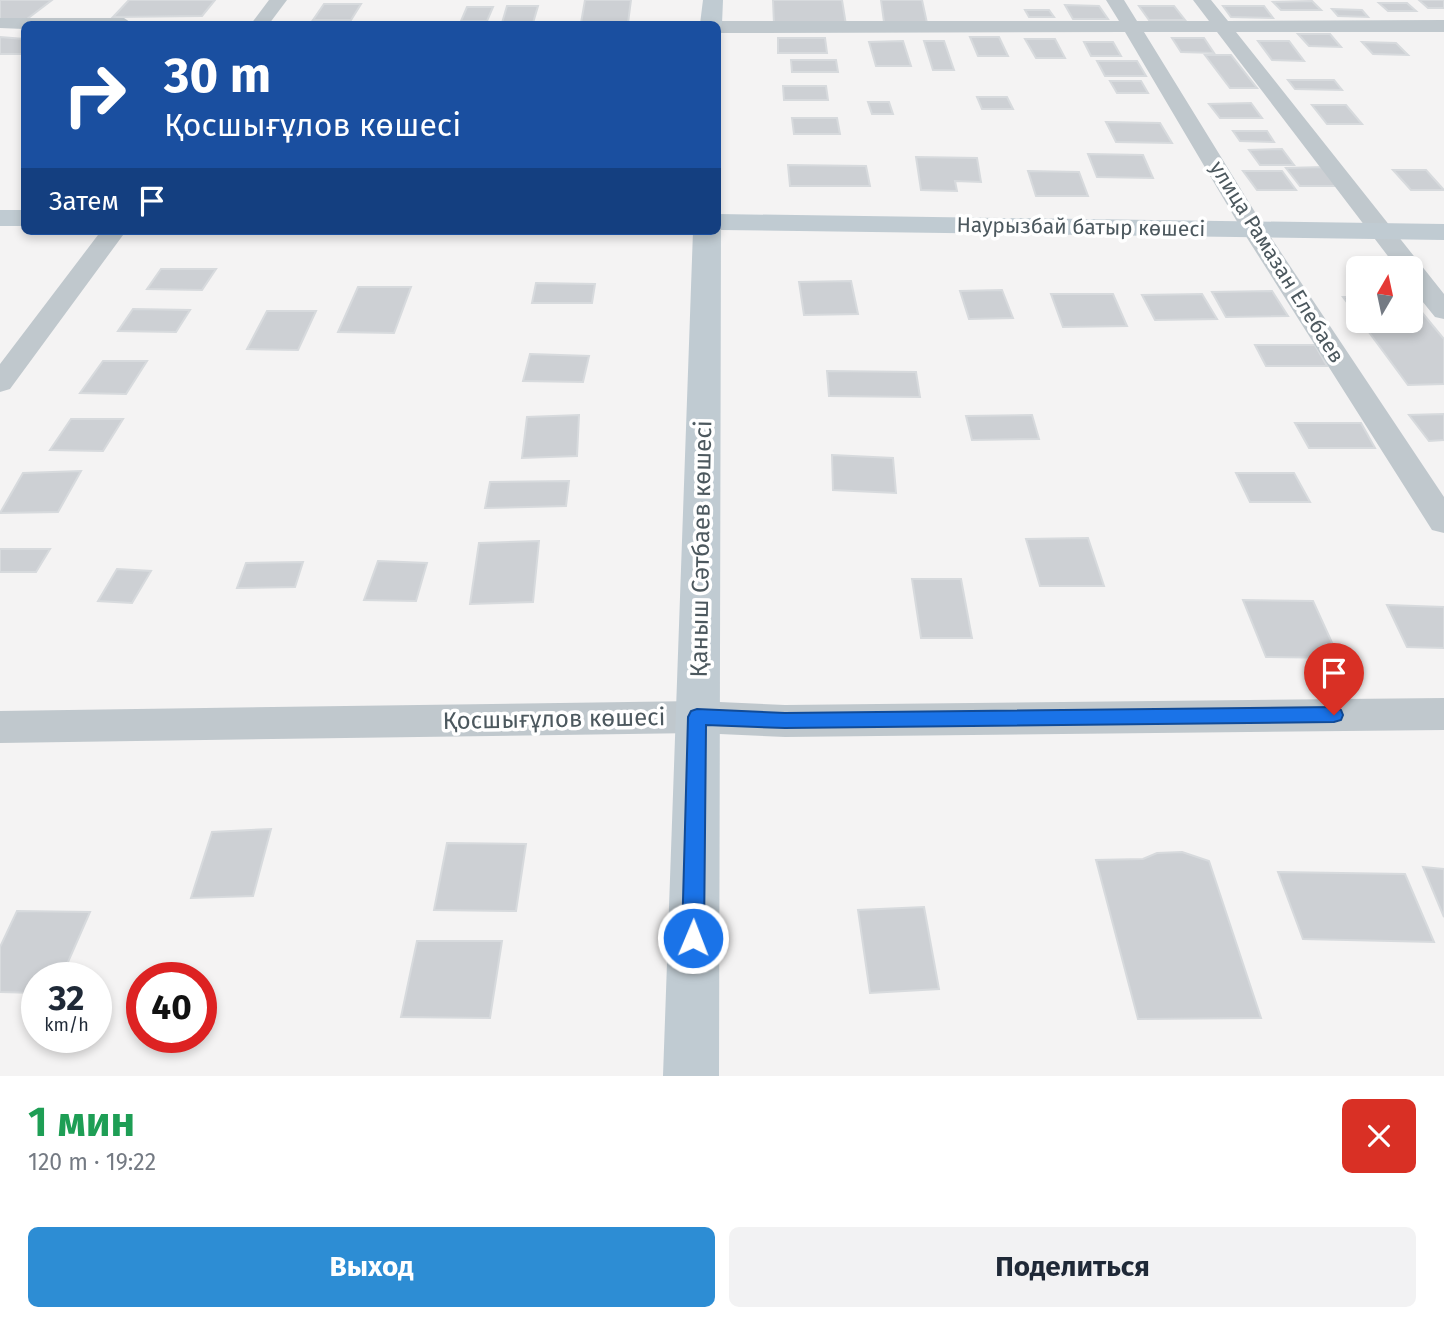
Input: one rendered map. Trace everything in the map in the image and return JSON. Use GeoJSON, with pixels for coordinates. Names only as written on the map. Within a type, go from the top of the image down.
{"type":"FeatureCollection","features":[{"type":"Feature","properties":{"kind":"street"},"geometry":{"type":"LineString","coordinates":[[262,21],[278,0]]}},
{"type":"Feature","properties":{"kind":"street"},"geometry":{"type":"LineString","coordinates":[[711,21],[713,0]]}},
{"type":"Feature","properties":{"kind":"street","name":"улица Рамазан Елебаев"},"geometry":{"type":"LineString","coordinates":[[1115,0],[1254,230],[1444,522]]}},
{"type":"Feature","properties":{"kind":"street"},"geometry":{"type":"LineString","coordinates":[[1202,0],[1400,256]]}},
{"type":"Feature","properties":{"kind":"street"},"geometry":{"type":"LineString","coordinates":[[0,23],[21,23]]}},
{"type":"Feature","properties":{"kind":"street"},"geometry":{"type":"LineString","coordinates":[[721,27],[1444,26]]}},
{"type":"Feature","properties":{"kind":"street"},"geometry":{"type":"LineString","coordinates":[[0,218],[21,218]]}},
{"type":"Feature","properties":{"kind":"street","name":"Наурызбай батыр көшесі"},"geometry":{"type":"LineString","coordinates":[[721,222],[1444,232]]}},
{"type":"Feature","properties":{"kind":"street"},"geometry":{"type":"LineString","coordinates":[[0,383],[111,235]]}},
{"type":"Feature","properties":{"kind":"street","name":"Қаныш Сәтбаев көшесі"},"geometry":{"type":"LineString","coordinates":[[691,1076],[707,235]]}},
{"type":"Feature","properties":{"kind":"street"},"geometry":{"type":"LineString","coordinates":[[1423,284],[1444,311]]}},
{"type":"Feature","properties":{"kind":"street","name":"Қосшығұлов көшесі"},"geometry":{"type":"LineString","coordinates":[[0,727],[697,717],[785,721],[1444,714]]}},
{"type":"Feature","properties":{"kind":"building"},"geometry":{"type":"Polygon","coordinates":[[[0,0],[52,0],[27,19],[0,19],[0,0]]]}},
{"type":"Feature","properties":{"kind":"building"},"geometry":{"type":"Polygon","coordinates":[[[129,0],[215,0],[202,16],[113,17],[129,0]]]}},
{"type":"Feature","properties":{"kind":"building"},"geometry":{"type":"Polygon","coordinates":[[[585,0],[631,0],[628,21],[581,21],[585,0]]]}},
{"type":"Feature","properties":{"kind":"building"},"geometry":{"type":"Polygon","coordinates":[[[773,0],[842,0],[846,25],[774,24],[773,0]]]}},
{"type":"Feature","properties":{"kind":"building"},"geometry":{"type":"Polygon","coordinates":[[[881,0],[922,0],[927,23],[884,22],[881,0]]]}},
{"type":"Feature","properties":{"kind":"building"},"geometry":{"type":"Polygon","coordinates":[[[1419,0],[1444,0],[1444,8],[1428,8],[1419,0]]]}},
{"type":"Feature","properties":{"kind":"building"},"geometry":{"type":"Polygon","coordinates":[[[1312,1],[1321,10],[1281,10],[1273,2],[1312,1]]]}},
{"type":"Feature","properties":{"kind":"building"},"geometry":{"type":"Polygon","coordinates":[[[1379,3],[1407,3],[1416,11],[1388,11],[1379,3]]]}},
{"type":"Feature","properties":{"kind":"building"},"geometry":{"type":"Polygon","coordinates":[[[324,4],[361,4],[351,20],[313,20],[324,4]]]}},
{"type":"Feature","properties":{"kind":"building"},"geometry":{"type":"Polygon","coordinates":[[[1065,5],[1099,6],[1108,19],[1073,19],[1065,5]]]}},
{"type":"Feature","properties":{"kind":"building"},"geometry":{"type":"Polygon","coordinates":[[[507,6],[538,6],[534,21],[503,21],[507,6]]]}},
{"type":"Feature","properties":{"kind":"building"},"geometry":{"type":"Polygon","coordinates":[[[1139,6],[1174,6],[1185,20],[1149,20],[1139,6]]]}},
{"type":"Feature","properties":{"kind":"building"},"geometry":{"type":"Polygon","coordinates":[[[1223,6],[1264,6],[1273,18],[1231,17],[1223,6]]]}},
{"type":"Feature","properties":{"kind":"building"},"geometry":{"type":"Polygon","coordinates":[[[467,7],[493,7],[487,21],[461,21],[467,7]]]}},
{"type":"Feature","properties":{"kind":"building"},"geometry":{"type":"Polygon","coordinates":[[[1332,9],[1362,10],[1368,17],[1338,16],[1332,9]]]}},
{"type":"Feature","properties":{"kind":"building"},"geometry":{"type":"Polygon","coordinates":[[[1025,10],[1049,10],[1054,17],[1029,17],[1025,10]]]}},
{"type":"Feature","properties":{"kind":"building"},"geometry":{"type":"Polygon","coordinates":[[[1298,34],[1330,34],[1341,47],[1309,46],[1298,34]]]}},
{"type":"Feature","properties":{"kind":"building"},"geometry":{"type":"Polygon","coordinates":[[[0,37],[21,39],[21,54],[0,54],[0,37]]]}},
{"type":"Feature","properties":{"kind":"building"},"geometry":{"type":"Polygon","coordinates":[[[970,37],[999,37],[1008,56],[978,56],[970,37]]]}},
{"type":"Feature","properties":{"kind":"building"},"geometry":{"type":"Polygon","coordinates":[[[778,38],[825,38],[827,53],[778,53],[778,38]]]}},
{"type":"Feature","properties":{"kind":"building"},"geometry":{"type":"Polygon","coordinates":[[[1172,38],[1204,38],[1214,53],[1181,52],[1172,38]]]}},
{"type":"Feature","properties":{"kind":"building"},"geometry":{"type":"Polygon","coordinates":[[[1025,39],[1055,39],[1065,58],[1036,58],[1025,39]]]}},
{"type":"Feature","properties":{"kind":"building"},"geometry":{"type":"Polygon","coordinates":[[[903,41],[911,66],[876,66],[869,42],[903,41]]]}},
{"type":"Feature","properties":{"kind":"building"},"geometry":{"type":"Polygon","coordinates":[[[924,41],[944,41],[954,70],[933,70],[924,41]]]}},
{"type":"Feature","properties":{"kind":"building"},"geometry":{"type":"Polygon","coordinates":[[[1258,41],[1289,41],[1304,61],[1272,60],[1258,41]]]}},
{"type":"Feature","properties":{"kind":"building"},"geometry":{"type":"Polygon","coordinates":[[[1084,42],[1113,42],[1121,56],[1091,56],[1084,42]]]}},
{"type":"Feature","properties":{"kind":"building"},"geometry":{"type":"Polygon","coordinates":[[[1362,42],[1396,43],[1408,55],[1373,54],[1362,42]]]}},
{"type":"Feature","properties":{"kind":"building"},"geometry":{"type":"Polygon","coordinates":[[[1205,55],[1231,55],[1257,88],[1230,88],[1205,55]]]}},
{"type":"Feature","properties":{"kind":"building"},"geometry":{"type":"Polygon","coordinates":[[[791,60],[836,60],[838,72],[792,72],[791,60]]]}},
{"type":"Feature","properties":{"kind":"building"},"geometry":{"type":"Polygon","coordinates":[[[1097,61],[1137,61],[1146,76],[1105,76],[1097,61]]]}},
{"type":"Feature","properties":{"kind":"building"},"geometry":{"type":"Polygon","coordinates":[[[1288,80],[1334,80],[1342,90],[1295,89],[1288,80]]]}},
{"type":"Feature","properties":{"kind":"building"},"geometry":{"type":"Polygon","coordinates":[[[1110,81],[1141,81],[1148,93],[1117,93],[1110,81]]]}},
{"type":"Feature","properties":{"kind":"building"},"geometry":{"type":"Polygon","coordinates":[[[783,86],[826,86],[828,100],[784,100],[783,86]]]}},
{"type":"Feature","properties":{"kind":"building"},"geometry":{"type":"Polygon","coordinates":[[[977,97],[1007,97],[1013,109],[982,109],[977,97]]]}},
{"type":"Feature","properties":{"kind":"building"},"geometry":{"type":"Polygon","coordinates":[[[868,102],[889,102],[893,114],[872,114],[868,102]]]}},
{"type":"Feature","properties":{"kind":"building"},"geometry":{"type":"Polygon","coordinates":[[[1251,103],[1262,118],[1220,118],[1209,104],[1251,103]]]}},
{"type":"Feature","properties":{"kind":"building"},"geometry":{"type":"Polygon","coordinates":[[[1312,105],[1346,105],[1362,124],[1327,124],[1312,105]]]}},
{"type":"Feature","properties":{"kind":"building"},"geometry":{"type":"Polygon","coordinates":[[[792,118],[837,118],[840,134],[794,134],[792,118]]]}},
{"type":"Feature","properties":{"kind":"building"},"geometry":{"type":"Polygon","coordinates":[[[1106,122],[1160,123],[1172,143],[1116,142],[1106,122]]]}},
{"type":"Feature","properties":{"kind":"building"},"geometry":{"type":"Polygon","coordinates":[[[1233,131],[1267,131],[1274,142],[1240,141],[1233,131]]]}},
{"type":"Feature","properties":{"kind":"building"},"geometry":{"type":"Polygon","coordinates":[[[1282,149],[1294,165],[1260,165],[1249,150],[1282,149]]]}},
{"type":"Feature","properties":{"kind":"building"},"geometry":{"type":"Polygon","coordinates":[[[1088,154],[1143,155],[1153,178],[1097,177],[1088,154]]]}},
{"type":"Feature","properties":{"kind":"building"},"geometry":{"type":"Polygon","coordinates":[[[916,157],[977,158],[981,182],[955,181],[957,191],[921,190],[916,157]]]}},
{"type":"Feature","properties":{"kind":"building"},"geometry":{"type":"Polygon","coordinates":[[[788,165],[866,166],[870,186],[790,186],[788,165]]]}},
{"type":"Feature","properties":{"kind":"building"},"geometry":{"type":"Polygon","coordinates":[[[1325,167],[1340,186],[1300,186],[1286,168],[1325,167]]]}},
{"type":"Feature","properties":{"kind":"building"},"geometry":{"type":"Polygon","coordinates":[[[1393,170],[1426,170],[1444,190],[1411,190],[1393,170]]]}},
{"type":"Feature","properties":{"kind":"building"},"geometry":{"type":"Polygon","coordinates":[[[1028,171],[1079,172],[1088,196],[1036,196],[1028,171]]]}},
{"type":"Feature","properties":{"kind":"building"},"geometry":{"type":"Polygon","coordinates":[[[1243,171],[1282,171],[1296,190],[1257,190],[1243,171]]]}},
{"type":"Feature","properties":{"kind":"building"},"geometry":{"type":"Polygon","coordinates":[[[161,269],[216,269],[202,290],[147,289],[161,269]]]}},
{"type":"Feature","properties":{"kind":"building"},"geometry":{"type":"Polygon","coordinates":[[[851,281],[858,314],[804,315],[799,282],[851,281]]]}},
{"type":"Feature","properties":{"kind":"building"},"geometry":{"type":"Polygon","coordinates":[[[536,283],[595,284],[592,303],[532,303],[536,283]]]}},
{"type":"Feature","properties":{"kind":"building"},"geometry":{"type":"Polygon","coordinates":[[[358,287],[411,287],[394,333],[338,332],[358,287]]]}},
{"type":"Feature","properties":{"kind":"building"},"geometry":{"type":"Polygon","coordinates":[[[1002,290],[1013,318],[969,319],[960,291],[1002,290]]]}},
{"type":"Feature","properties":{"kind":"building"},"geometry":{"type":"Polygon","coordinates":[[[1272,291],[1288,316],[1226,317],[1212,292],[1272,291]]]}},
{"type":"Feature","properties":{"kind":"building"},"geometry":{"type":"Polygon","coordinates":[[[1051,294],[1113,294],[1127,326],[1063,327],[1051,294]]]}},
{"type":"Feature","properties":{"kind":"building"},"geometry":{"type":"Polygon","coordinates":[[[1202,294],[1217,319],[1155,320],[1142,295],[1202,294]]]}},
{"type":"Feature","properties":{"kind":"building"},"geometry":{"type":"Polygon","coordinates":[[[133,309],[190,310],[176,332],[118,331],[133,309]]]}},
{"type":"Feature","properties":{"kind":"building"},"geometry":{"type":"Polygon","coordinates":[[[267,311],[316,311],[298,350],[247,349],[267,311]]]}},
{"type":"Feature","properties":{"kind":"building"},"geometry":{"type":"Polygon","coordinates":[[[1423,314],[1444,339],[1444,384],[1408,385],[1370,333],[1423,333],[1423,314]]]}},
{"type":"Feature","properties":{"kind":"building"},"geometry":{"type":"Polygon","coordinates":[[[1255,345],[1315,345],[1327,366],[1266,366],[1255,345]]]}},
{"type":"Feature","properties":{"kind":"building"},"geometry":{"type":"Polygon","coordinates":[[[530,354],[589,356],[583,382],[523,381],[530,354]]]}},
{"type":"Feature","properties":{"kind":"building"},"geometry":{"type":"Polygon","coordinates":[[[103,361],[147,361],[126,394],[80,393],[103,361]]]}},
{"type":"Feature","properties":{"kind":"building"},"geometry":{"type":"Polygon","coordinates":[[[827,371],[916,372],[920,397],[829,396],[827,371]]]}},
{"type":"Feature","properties":{"kind":"building"},"geometry":{"type":"Polygon","coordinates":[[[1444,414],[1444,440],[1429,441],[1409,415],[1444,414]]]}},
{"type":"Feature","properties":{"kind":"building"},"geometry":{"type":"Polygon","coordinates":[[[579,415],[577,456],[522,458],[527,417],[579,415]]]}},
{"type":"Feature","properties":{"kind":"building"},"geometry":{"type":"Polygon","coordinates":[[[1032,415],[1039,439],[972,440],[966,416],[1032,415]]]}},
{"type":"Feature","properties":{"kind":"building"},"geometry":{"type":"Polygon","coordinates":[[[71,419],[123,419],[103,451],[50,450],[71,419]]]}},
{"type":"Feature","properties":{"kind":"building"},"geometry":{"type":"Polygon","coordinates":[[[1295,423],[1361,423],[1375,448],[1309,448],[1295,423]]]}},
{"type":"Feature","properties":{"kind":"building"},"geometry":{"type":"Polygon","coordinates":[[[832,455],[893,458],[896,493],[833,490],[832,455]]]}},
{"type":"Feature","properties":{"kind":"building"},"geometry":{"type":"Polygon","coordinates":[[[81,471],[58,512],[0,513],[23,473],[81,471]]]}},
{"type":"Feature","properties":{"kind":"building"},"geometry":{"type":"Polygon","coordinates":[[[1236,473],[1294,473],[1310,502],[1250,502],[1236,473]]]}},
{"type":"Feature","properties":{"kind":"building"},"geometry":{"type":"Polygon","coordinates":[[[569,481],[566,506],[485,508],[490,482],[569,481]]]}},
{"type":"Feature","properties":{"kind":"building"},"geometry":{"type":"Polygon","coordinates":[[[1088,538],[1104,586],[1040,586],[1026,539],[1088,538]]]}},
{"type":"Feature","properties":{"kind":"building"},"geometry":{"type":"Polygon","coordinates":[[[539,541],[533,602],[470,604],[479,543],[539,541]]]}},
{"type":"Feature","properties":{"kind":"building"},"geometry":{"type":"Polygon","coordinates":[[[0,549],[50,549],[36,572],[0,572],[0,549]]]}},
{"type":"Feature","properties":{"kind":"building"},"geometry":{"type":"Polygon","coordinates":[[[378,561],[427,563],[416,601],[364,600],[378,561]]]}},
{"type":"Feature","properties":{"kind":"building"},"geometry":{"type":"Polygon","coordinates":[[[303,562],[295,587],[237,588],[246,563],[303,562]]]}},
{"type":"Feature","properties":{"kind":"building"},"geometry":{"type":"Polygon","coordinates":[[[117,569],[151,571],[132,603],[98,601],[117,569]]]}},
{"type":"Feature","properties":{"kind":"building"},"geometry":{"type":"Polygon","coordinates":[[[912,579],[961,579],[972,638],[921,638],[912,579]]]}},
{"type":"Feature","properties":{"kind":"building"},"geometry":{"type":"Polygon","coordinates":[[[1243,600],[1313,601],[1339,658],[1266,657],[1243,600]]]}},
{"type":"Feature","properties":{"kind":"building"},"geometry":{"type":"Polygon","coordinates":[[[1387,605],[1444,607],[1444,648],[1407,647],[1387,605]]]}},
{"type":"Feature","properties":{"kind":"building"},"geometry":{"type":"Polygon","coordinates":[[[271,829],[253,896],[191,898],[212,832],[271,829]]]}},
{"type":"Feature","properties":{"kind":"building"},"geometry":{"type":"Polygon","coordinates":[[[447,843],[526,844],[516,911],[434,910],[447,843]]]}},
{"type":"Feature","properties":{"kind":"building"},"geometry":{"type":"Polygon","coordinates":[[[1182,852],[1209,861],[1261,1018],[1138,1019],[1096,860],[1143,859],[1157,853],[1182,852]]]}},
{"type":"Feature","properties":{"kind":"building"},"geometry":{"type":"Polygon","coordinates":[[[1423,867],[1444,869],[1444,917],[1423,867]]]}},
{"type":"Feature","properties":{"kind":"building"},"geometry":{"type":"Polygon","coordinates":[[[1278,872],[1405,874],[1434,942],[1303,939],[1278,872]]]}},
{"type":"Feature","properties":{"kind":"building"},"geometry":{"type":"Polygon","coordinates":[[[924,907],[939,989],[870,993],[858,910],[924,907]]]}},
{"type":"Feature","properties":{"kind":"building"},"geometry":{"type":"Polygon","coordinates":[[[17,911],[90,912],[68,962],[21,962],[21,993],[0,992],[0,947],[17,911]]]}},
{"type":"Feature","properties":{"kind":"building"},"geometry":{"type":"Polygon","coordinates":[[[417,941],[502,941],[490,1018],[401,1017],[417,941]]]}},
{"type":"Feature","properties":{"kind":"route"},"geometry":{"type":"LineString","coordinates":[[693,938],[697,717],[785,721],[1334,715]]}}]}
